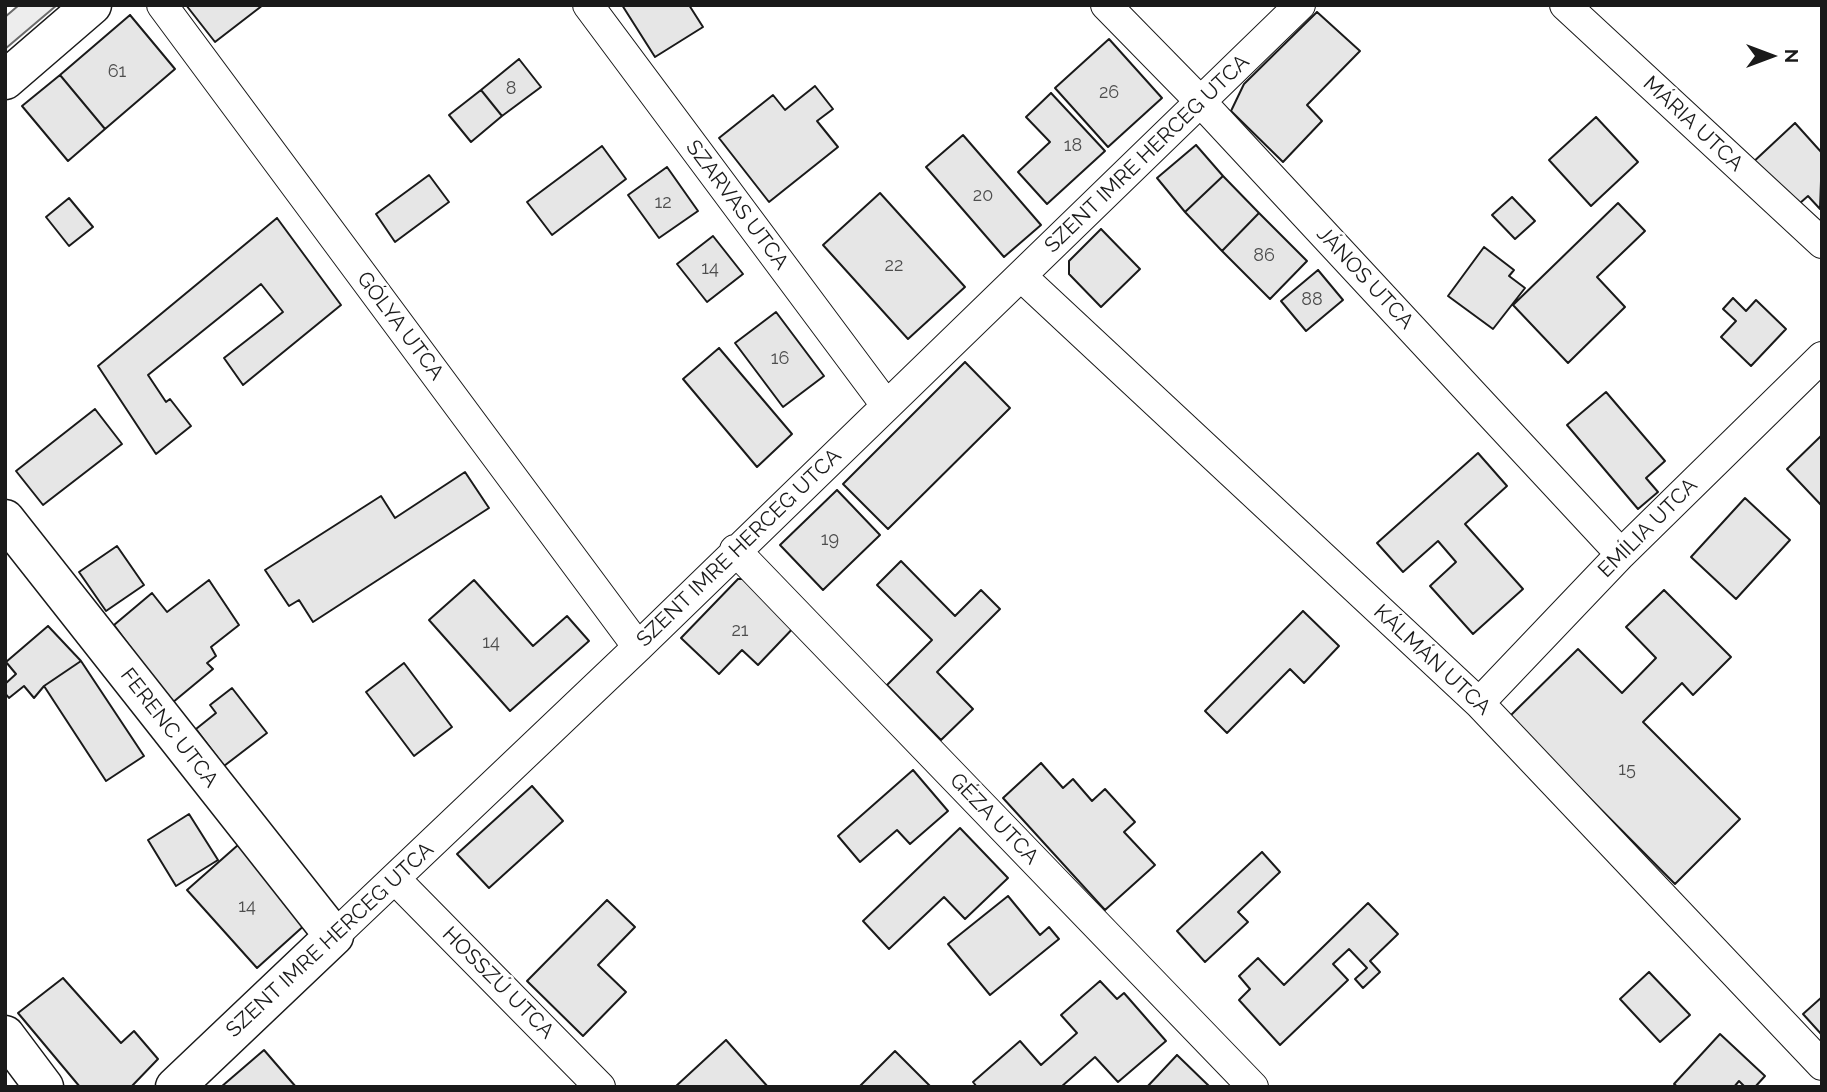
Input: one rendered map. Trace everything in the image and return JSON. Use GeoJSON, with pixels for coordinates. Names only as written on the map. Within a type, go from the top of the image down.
{"type":"FeatureCollection","features":[{"type":"Feature","properties":{"kind":"street"},"geometry":{"type":"LineString","coordinates":[[5,80],[92,5]]}},
{"type":"Feature","properties":{"kind":"street","name":"GÓLYA UTCA"},"geometry":{"type":"LineString","coordinates":[[162,5],[638,647]]}},
{"type":"Feature","properties":{"kind":"street","name":"SZARVAS UTCA"},"geometry":{"type":"LineString","coordinates":[[588,5],[886,405]]}},
{"type":"Feature","properties":{"kind":"street","name":"JÁNOS UTCA"},"geometry":{"type":"LineString","coordinates":[[1106,5],[1200,101],[1621,554]]}},
{"type":"Feature","properties":{"kind":"street","name":"SZENT IMRE HERCEG UTCA"},"geometry":{"type":"LineString","coordinates":[[175,1087],[396,880],[1300,5]]}},
{"type":"Feature","properties":{"kind":"street","name":"MÁRIA UTCA"},"geometry":{"type":"LineString","coordinates":[[1565,5],[1822,243]]}},
{"type":"Feature","properties":{"kind":"street","name":"KÁLMÁN UTCA"},"geometry":{"type":"LineString","coordinates":[[1021,276],[1479,703],[1822,1065]]}},
{"type":"Feature","properties":{"kind":"street","name":"EMÍLIA UTCA"},"geometry":{"type":"LineString","coordinates":[[1479,703],[1621,554],[1822,357]]}},
{"type":"Feature","properties":{"kind":"street","name":"FERENC UTCA"},"geometry":{"type":"LineString","coordinates":[[5,519],[334,936]]}},
{"type":"Feature","properties":{"kind":"street","name":"GÉZA UTCA"},"geometry":{"type":"LineString","coordinates":[[735,550],[1253,1087]]}},
{"type":"Feature","properties":{"kind":"street","name":"HOSSZÚ UTCA"},"geometry":{"type":"LineString","coordinates":[[396,880],[600,1087]]}},
{"type":"Feature","properties":{"kind":"street"},"geometry":{"type":"LineString","coordinates":[[5,1035],[44,1084]]}},
{"type":"Feature","properties":{"kind":"shaded area"},"geometry":{"type":"Polygon","coordinates":[[[19,5],[57,5],[5,49],[5,17],[19,5]]]}},
{"type":"Feature","properties":{"kind":"building"},"geometry":{"type":"Polygon","coordinates":[[[186,5],[263,5],[215,42],[186,5]]]}},
{"type":"Feature","properties":{"kind":"building"},"geometry":{"type":"Polygon","coordinates":[[[622,5],[689,5],[703,27],[655,57],[622,5]]]}},
{"type":"Feature","properties":{"kind":"building"},"geometry":{"type":"Polygon","coordinates":[[[1317,12],[1360,51],[1307,105],[1322,121],[1283,162],[1231,111],[1244,84],[1317,12]]]}},
{"type":"Feature","properties":{"kind":"building"},"geometry":{"type":"Polygon","coordinates":[[[130,15],[175,69],[105,129],[60,75],[130,15]]]}},
{"type":"Feature","properties":{"kind":"building"},"geometry":{"type":"Polygon","coordinates":[[[1109,39],[1162,98],[1108,147],[1055,88],[1109,39]]]}},
{"type":"Feature","properties":{"kind":"building"},"geometry":{"type":"Polygon","coordinates":[[[519,59],[541,87],[502,116],[481,90],[519,59]]]}},
{"type":"Feature","properties":{"kind":"building"},"geometry":{"type":"Polygon","coordinates":[[[60,75],[105,129],[68,161],[22,106],[60,75]]]}},
{"type":"Feature","properties":{"kind":"building"},"geometry":{"type":"Polygon","coordinates":[[[815,86],[833,109],[817,121],[838,147],[769,202],[719,138],[773,95],[785,110],[815,86]]]}},
{"type":"Feature","properties":{"kind":"building"},"geometry":{"type":"Polygon","coordinates":[[[481,90],[502,116],[471,142],[449,115],[481,90]]]}},
{"type":"Feature","properties":{"kind":"building"},"geometry":{"type":"Polygon","coordinates":[[[1051,93],[1105,151],[1047,204],[1018,172],[1050,142],[1026,117],[1051,93]]]}},
{"type":"Feature","properties":{"kind":"building"},"geometry":{"type":"Polygon","coordinates":[[[1596,117],[1638,162],[1591,206],[1549,160],[1596,117]]]}},
{"type":"Feature","properties":{"kind":"building"},"geometry":{"type":"Polygon","coordinates":[[[1795,123],[1822,153],[1820,209],[1808,196],[1791,211],[1750,165],[1795,123]]]}},
{"type":"Feature","properties":{"kind":"building"},"geometry":{"type":"Polygon","coordinates":[[[963,135],[1041,225],[1004,257],[926,167],[963,135]]]}},
{"type":"Feature","properties":{"kind":"building"},"geometry":{"type":"Polygon","coordinates":[[[1196,145],[1223,176],[1185,212],[1157,178],[1196,145]]]}},
{"type":"Feature","properties":{"kind":"building"},"geometry":{"type":"Polygon","coordinates":[[[602,146],[626,179],[552,235],[527,202],[602,146]]]}},
{"type":"Feature","properties":{"kind":"building"},"geometry":{"type":"Polygon","coordinates":[[[667,167],[698,211],[659,238],[628,195],[667,167]]]}},
{"type":"Feature","properties":{"kind":"building"},"geometry":{"type":"Polygon","coordinates":[[[429,175],[449,202],[395,242],[376,214],[429,175]]]}},
{"type":"Feature","properties":{"kind":"building"},"geometry":{"type":"Polygon","coordinates":[[[1223,176],[1259,213],[1222,251],[1185,212],[1223,176]]]}},
{"type":"Feature","properties":{"kind":"building"},"geometry":{"type":"Polygon","coordinates":[[[880,193],[965,287],[908,339],[823,245],[880,193]]]}},
{"type":"Feature","properties":{"kind":"building"},"geometry":{"type":"Polygon","coordinates":[[[1512,197],[1535,221],[1515,239],[1492,215],[1512,197]]]}},
{"type":"Feature","properties":{"kind":"building"},"geometry":{"type":"Polygon","coordinates":[[[69,198],[93,227],[69,246],[46,217],[69,198]]]}},
{"type":"Feature","properties":{"kind":"building"},"geometry":{"type":"Polygon","coordinates":[[[1618,203],[1645,231],[1597,277],[1625,307],[1568,363],[1513,305],[1618,203]]]}},
{"type":"Feature","properties":{"kind":"building"},"geometry":{"type":"Polygon","coordinates":[[[1259,213],[1307,261],[1270,299],[1222,251],[1259,213]]]}},
{"type":"Feature","properties":{"kind":"building"},"geometry":{"type":"Polygon","coordinates":[[[277,218],[341,305],[243,385],[224,358],[283,312],[261,284],[148,375],[166,402],[170,399],[191,426],[156,454],[98,366],[277,218]]]}},
{"type":"Feature","properties":{"kind":"building"},"geometry":{"type":"Polygon","coordinates":[[[1101,229],[1140,269],[1101,307],[1069,274],[1069,261],[1101,229]]]}},
{"type":"Feature","properties":{"kind":"building"},"geometry":{"type":"Polygon","coordinates":[[[713,236],[743,274],[707,302],[677,264],[713,236]]]}},
{"type":"Feature","properties":{"kind":"building"},"geometry":{"type":"Polygon","coordinates":[[[1484,247],[1514,270],[1509,276],[1525,288],[1493,329],[1448,296],[1484,247]]]}},
{"type":"Feature","properties":{"kind":"building"},"geometry":{"type":"Polygon","coordinates":[[[1318,270],[1343,300],[1306,331],[1281,301],[1318,270]]]}},
{"type":"Feature","properties":{"kind":"building"},"geometry":{"type":"Polygon","coordinates":[[[1733,298],[1746,311],[1756,300],[1786,329],[1751,366],[1721,337],[1736,321],[1723,309],[1733,298]]]}},
{"type":"Feature","properties":{"kind":"building"},"geometry":{"type":"Polygon","coordinates":[[[776,312],[824,376],[783,407],[735,343],[776,312]]]}},
{"type":"Feature","properties":{"kind":"building"},"geometry":{"type":"Polygon","coordinates":[[[719,348],[792,434],[757,467],[683,379],[719,348]]]}},
{"type":"Feature","properties":{"kind":"building"},"geometry":{"type":"Polygon","coordinates":[[[965,362],[1010,408],[888,529],[843,484],[965,362]]]}},
{"type":"Feature","properties":{"kind":"building"},"geometry":{"type":"Polygon","coordinates":[[[1606,392],[1665,461],[1646,478],[1658,492],[1638,509],[1567,425],[1606,392]]]}},
{"type":"Feature","properties":{"kind":"building"},"geometry":{"type":"Polygon","coordinates":[[[95,409],[122,444],[43,505],[16,471],[95,409]]]}},
{"type":"Feature","properties":{"kind":"building"},"geometry":{"type":"Polygon","coordinates":[[[1822,435],[1822,506],[1787,469],[1822,435]]]}},
{"type":"Feature","properties":{"kind":"building"},"geometry":{"type":"Polygon","coordinates":[[[1478,453],[1507,486],[1465,524],[1523,589],[1473,634],[1430,586],[1456,562],[1438,541],[1403,572],[1377,543],[1478,453]]]}},
{"type":"Feature","properties":{"kind":"building"},"geometry":{"type":"Polygon","coordinates":[[[465,472],[489,508],[313,622],[299,600],[289,606],[265,570],[381,496],[395,518],[465,472]]]}},
{"type":"Feature","properties":{"kind":"building"},"geometry":{"type":"Polygon","coordinates":[[[837,490],[880,535],[823,590],[780,545],[837,490]]]}},
{"type":"Feature","properties":{"kind":"building"},"geometry":{"type":"Polygon","coordinates":[[[1745,498],[1790,540],[1736,599],[1691,557],[1745,498]]]}},
{"type":"Feature","properties":{"kind":"building"},"geometry":{"type":"Polygon","coordinates":[[[117,546],[144,585],[106,611],[79,572],[117,546]]]}},
{"type":"Feature","properties":{"kind":"building"},"geometry":{"type":"Polygon","coordinates":[[[901,561],[955,616],[981,590],[1000,609],[937,672],[973,709],[941,740],[887,685],[932,640],[877,585],[901,561]]]}},
{"type":"Feature","properties":{"kind":"building"},"geometry":{"type":"Polygon","coordinates":[[[738,579],[752,579],[798,623],[758,665],[742,650],[719,674],[681,638],[738,579]]]}},
{"type":"Feature","properties":{"kind":"building"},"geometry":{"type":"Polygon","coordinates":[[[209,580],[239,625],[211,647],[216,656],[207,663],[213,669],[172,703],[114,625],[152,593],[167,612],[209,580]]]}},
{"type":"Feature","properties":{"kind":"building"},"geometry":{"type":"Polygon","coordinates":[[[474,580],[533,646],[567,616],[589,641],[510,711],[429,620],[474,580]]]}},
{"type":"Feature","properties":{"kind":"building"},"geometry":{"type":"Polygon","coordinates":[[[1664,590],[1731,657],[1693,695],[1682,683],[1643,722],[1740,819],[1675,884],[1509,717],[1578,649],[1622,693],[1656,658],[1626,627],[1664,590]]]}},
{"type":"Feature","properties":{"kind":"building"},"geometry":{"type":"Polygon","coordinates":[[[1303,611],[1339,646],[1304,683],[1290,669],[1227,733],[1205,711],[1303,611]]]}},
{"type":"Feature","properties":{"kind":"building"},"geometry":{"type":"Polygon","coordinates":[[[48,626],[81,661],[44,686],[34,698],[24,686],[9,698],[5,693],[5,684],[16,674],[6,662],[48,626]]]}},
{"type":"Feature","properties":{"kind":"building"},"geometry":{"type":"Polygon","coordinates":[[[81,661],[144,756],[106,781],[44,686],[81,661]]]}},
{"type":"Feature","properties":{"kind":"building"},"geometry":{"type":"Polygon","coordinates":[[[404,663],[452,727],[414,756],[366,692],[404,663]]]}},
{"type":"Feature","properties":{"kind":"building"},"geometry":{"type":"Polygon","coordinates":[[[232,688],[267,733],[224,766],[196,729],[216,713],[210,705],[232,688]]]}},
{"type":"Feature","properties":{"kind":"building"},"geometry":{"type":"Polygon","coordinates":[[[1041,763],[1063,788],[1073,779],[1092,801],[1105,789],[1135,822],[1124,832],[1155,865],[1105,910],[1003,798],[1041,763]]]}},
{"type":"Feature","properties":{"kind":"building"},"geometry":{"type":"Polygon","coordinates":[[[913,770],[948,811],[910,844],[897,830],[860,862],[838,836],[913,770]]]}},
{"type":"Feature","properties":{"kind":"building"},"geometry":{"type":"Polygon","coordinates":[[[532,786],[563,821],[489,888],[457,854],[532,786]]]}},
{"type":"Feature","properties":{"kind":"building"},"geometry":{"type":"Polygon","coordinates":[[[189,814],[218,860],[176,886],[148,840],[189,814]]]}},
{"type":"Feature","properties":{"kind":"building"},"geometry":{"type":"Polygon","coordinates":[[[960,828],[1008,878],[965,919],[944,897],[889,949],[863,921],[960,828]]]}},
{"type":"Feature","properties":{"kind":"building"},"geometry":{"type":"Polygon","coordinates":[[[238,845],[307,923],[257,968],[187,890],[238,845]]]}},
{"type":"Feature","properties":{"kind":"building"},"geometry":{"type":"Polygon","coordinates":[[[1262,852],[1280,872],[1238,912],[1248,922],[1205,962],[1177,931],[1262,852]]]}},
{"type":"Feature","properties":{"kind":"building"},"geometry":{"type":"Polygon","coordinates":[[[1008,896],[1040,935],[1049,927],[1059,939],[990,995],[948,944],[1008,896]]]}},
{"type":"Feature","properties":{"kind":"building"},"geometry":{"type":"Polygon","coordinates":[[[607,900],[635,927],[598,965],[626,992],[583,1036],[527,981],[607,900]]]}},
{"type":"Feature","properties":{"kind":"building"},"geometry":{"type":"Polygon","coordinates":[[[1368,903],[1398,934],[1370,961],[1380,972],[1363,988],[1355,979],[1367,968],[1349,949],[1333,964],[1348,980],[1280,1045],[1239,1000],[1250,989],[1239,976],[1258,958],[1284,985],[1368,903]]]}},
{"type":"Feature","properties":{"kind":"building"},"geometry":{"type":"Polygon","coordinates":[[[1649,972],[1690,1015],[1660,1042],[1620,999],[1649,972]]]}},
{"type":"Feature","properties":{"kind":"building"},"geometry":{"type":"Polygon","coordinates":[[[63,978],[121,1043],[134,1031],[158,1059],[131,1087],[80,1087],[18,1013],[63,978]]]}},
{"type":"Feature","properties":{"kind":"building"},"geometry":{"type":"Polygon","coordinates":[[[1100,981],[1117,999],[1124,993],[1166,1041],[1118,1082],[1095,1057],[1061,1087],[977,1087],[973,1082],[1020,1041],[1041,1065],[1077,1033],[1061,1015],[1100,981]]]}},
{"type":"Feature","properties":{"kind":"building"},"geometry":{"type":"Polygon","coordinates":[[[1822,997],[1822,1035],[1803,1014],[1822,997]]]}},
{"type":"Feature","properties":{"kind":"building"},"geometry":{"type":"Polygon","coordinates":[[[1720,1034],[1765,1076],[1755,1087],[1745,1087],[1739,1081],[1734,1087],[1678,1087],[1674,1084],[1720,1034]]]}},
{"type":"Feature","properties":{"kind":"building"},"geometry":{"type":"Polygon","coordinates":[[[726,1040],[768,1087],[675,1087],[726,1040]]]}},
{"type":"Feature","properties":{"kind":"building"},"geometry":{"type":"Polygon","coordinates":[[[264,1050],[296,1087],[221,1087],[264,1050]]]}},
{"type":"Feature","properties":{"kind":"building"},"geometry":{"type":"Polygon","coordinates":[[[895,1051],[931,1087],[859,1087],[895,1051]]]}},
{"type":"Feature","properties":{"kind":"building"},"geometry":{"type":"Polygon","coordinates":[[[1177,1055],[1210,1087],[1147,1087],[1177,1055]]]}}]}
